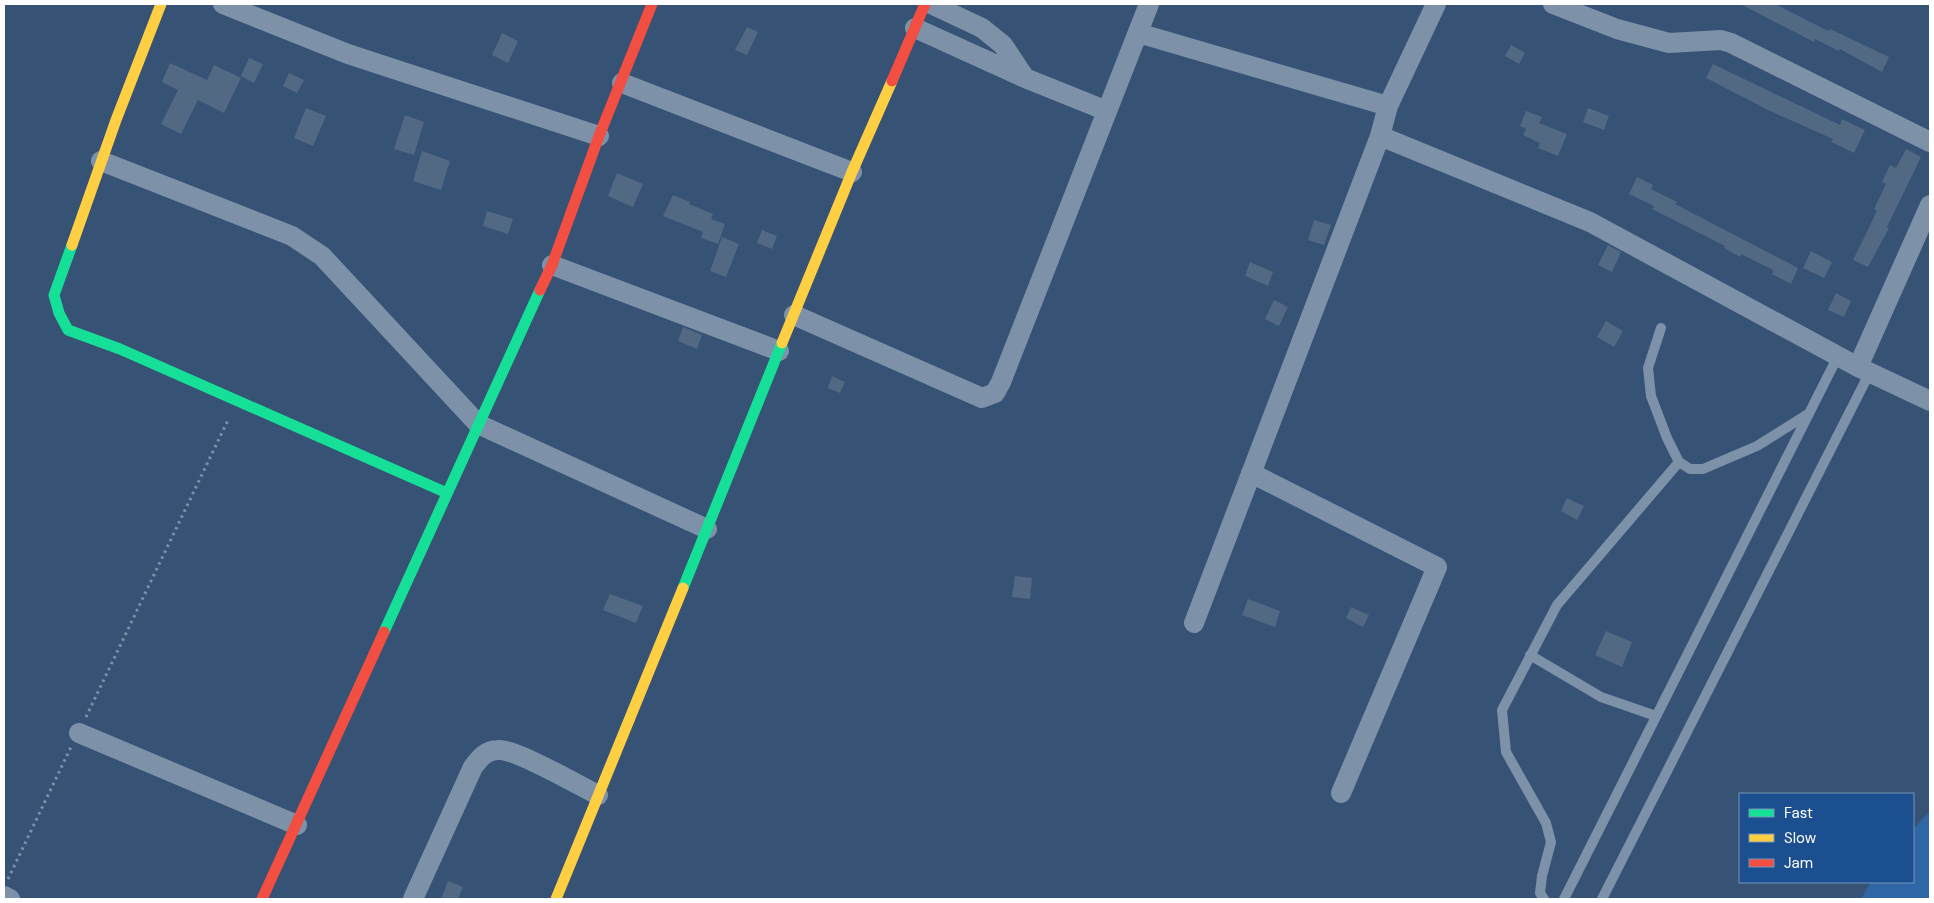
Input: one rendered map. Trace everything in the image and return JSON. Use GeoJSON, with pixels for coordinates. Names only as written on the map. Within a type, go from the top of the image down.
{"type":"FeatureCollection","features":[{"type":"Feature","properties":{"kind":"street"},"geometry":{"type":"LineString","coordinates":[[161,4],[101,162],[54,295],[68,330],[120,349],[447,493]]}},
{"type":"Feature","properties":{"kind":"street"},"geometry":{"type":"LineString","coordinates":[[222,4],[348,54],[599,136]]}},
{"type":"Feature","properties":{"kind":"street"},"geometry":{"type":"LineString","coordinates":[[262,899],[552,265],[599,136],[652,4]]}},
{"type":"Feature","properties":{"kind":"street"},"geometry":{"type":"LineString","coordinates":[[556,899],[852,172],[925,4]]}},
{"type":"Feature","properties":{"kind":"street"},"geometry":{"type":"LineString","coordinates":[[931,4],[982,28],[1003,45],[1025,78]]}},
{"type":"Feature","properties":{"kind":"street"},"geometry":{"type":"LineString","coordinates":[[794,315],[982,398],[995,393],[1005,373],[1149,4]]}},
{"type":"Feature","properties":{"kind":"street"},"geometry":{"type":"LineString","coordinates":[[1194,623],[1380,136],[1388,106],[1436,4]]}},
{"type":"Feature","properties":{"kind":"street"},"geometry":{"type":"LineString","coordinates":[[1553,4],[1617,29],[1669,43],[1721,40],[1732,43],[1930,142]]}},
{"type":"Feature","properties":{"kind":"street"},"geometry":{"type":"LineString","coordinates":[[915,28],[1025,78],[1107,111]]}},
{"type":"Feature","properties":{"kind":"street"},"geometry":{"type":"LineString","coordinates":[[1138,33],[1388,106]]}},
{"type":"Feature","properties":{"kind":"street"},"geometry":{"type":"LineString","coordinates":[[622,82],[852,172]]}},
{"type":"Feature","properties":{"kind":"street"},"geometry":{"type":"LineString","coordinates":[[1380,136],[1590,222],[1838,356],[1930,400]]}},
{"type":"Feature","properties":{"kind":"street"},"geometry":{"type":"LineString","coordinates":[[101,162],[292,236],[311,247],[322,256],[478,424],[707,529]]}},
{"type":"Feature","properties":{"kind":"street"},"geometry":{"type":"LineString","coordinates":[[1864,369],[1930,205]]}},
{"type":"Feature","properties":{"kind":"street"},"geometry":{"type":"LineString","coordinates":[[552,265],[779,351]]}},
{"type":"Feature","properties":{"kind":"street"},"geometry":{"type":"LineString","coordinates":[[1250,474],[1437,566],[1341,793]]}},
{"type":"Feature","properties":{"kind":"street"},"geometry":{"type":"LineString","coordinates":[[78,733],[297,825]]}},
{"type":"Feature","properties":{"kind":"street"},"geometry":{"type":"LineString","coordinates":[[413,899],[473,767],[484,753],[499,749],[516,753],[598,795]]}},
{"type":"Feature","properties":{"kind":"lane"},"geometry":{"type":"LineString","coordinates":[[1661,328],[1648,368],[1651,396],[1678,462],[1690,469],[1703,468],[1757,446],[1809,413]]}},
{"type":"Feature","properties":{"kind":"lane"},"geometry":{"type":"LineString","coordinates":[[1564,899],[1838,356]]}},
{"type":"Feature","properties":{"kind":"lane"},"geometry":{"type":"LineString","coordinates":[[1602,899],[1864,369]]}},
{"type":"Feature","properties":{"kind":"lane"},"geometry":{"type":"LineString","coordinates":[[1544,899],[1540,893],[1542,876],[1551,842],[1546,823],[1506,752],[1502,710],[1557,605],[1678,462]]}},
{"type":"Feature","properties":{"kind":"lane"},"geometry":{"type":"LineString","coordinates":[[1530,655],[1600,697],[1656,716]]}},
{"type":"Feature","properties":{"kind":"path"},"geometry":{"type":"LineString","coordinates":[[7,892],[78,733],[237,401]]}},
{"type":"Feature","properties":{"kind":"shaded area"},"geometry":{"type":"Polygon","coordinates":[[[1930,811],[1930,899],[1861,899],[1870,883],[1914,883],[1914,828],[1930,811]]]}},
{"type":"Feature","properties":{"kind":"building"},"geometry":{"type":"Polygon","coordinates":[[[1740,4],[1775,4],[1828,31],[1830,29],[1889,57],[1882,72],[1840,49],[1839,51],[1815,39],[1814,42],[1740,4]]]}},
{"type":"Feature","properties":{"kind":"building"},"geometry":{"type":"Polygon","coordinates":[[[747,27],[758,32],[747,55],[735,50],[747,27]]]}},
{"type":"Feature","properties":{"kind":"building"},"geometry":{"type":"Polygon","coordinates":[[[502,33],[518,41],[508,63],[492,55],[502,33]]]}},
{"type":"Feature","properties":{"kind":"building"},"geometry":{"type":"Polygon","coordinates":[[[1511,45],[1525,53],[1519,64],[1505,56],[1511,45]]]}},
{"type":"Feature","properties":{"kind":"building"},"geometry":{"type":"Polygon","coordinates":[[[249,58],[263,64],[254,83],[241,76],[249,58]]]}},
{"type":"Feature","properties":{"kind":"building"},"geometry":{"type":"Polygon","coordinates":[[[170,63],[207,80],[214,65],[241,78],[224,113],[198,100],[181,134],[161,124],[178,90],[162,82],[170,63]]]}},
{"type":"Feature","properties":{"kind":"building"},"geometry":{"type":"Polygon","coordinates":[[[1713,64],[1840,125],[1842,119],[1865,130],[1854,153],[1831,142],[1833,139],[1770,111],[1706,78],[1713,64]]]}},
{"type":"Feature","properties":{"kind":"building"},"geometry":{"type":"Polygon","coordinates":[[[289,73],[304,80],[297,93],[283,86],[289,73]]]}},
{"type":"Feature","properties":{"kind":"building"},"geometry":{"type":"Polygon","coordinates":[[[306,108],[326,116],[313,146],[294,138],[306,108]]]}},
{"type":"Feature","properties":{"kind":"building"},"geometry":{"type":"Polygon","coordinates":[[[1588,108],[1609,116],[1604,130],[1583,122],[1588,108]]]}},
{"type":"Feature","properties":{"kind":"building"},"geometry":{"type":"Polygon","coordinates":[[[1526,111],[1542,117],[1539,123],[1567,134],[1558,156],[1538,148],[1540,143],[1523,135],[1526,129],[1520,126],[1526,111]]]}},
{"type":"Feature","properties":{"kind":"building"},"geometry":{"type":"Polygon","coordinates":[[[405,115],[424,122],[414,155],[394,149],[405,115]]]}},
{"type":"Feature","properties":{"kind":"building"},"geometry":{"type":"Polygon","coordinates":[[[1906,149],[1921,157],[1887,227],[1889,228],[1868,267],[1853,260],[1877,211],[1874,209],[1886,184],[1882,182],[1890,165],[1896,168],[1906,149]]]}},
{"type":"Feature","properties":{"kind":"building"},"geometry":{"type":"Polygon","coordinates":[[[422,151],[450,161],[441,190],[413,181],[422,151]]]}},
{"type":"Feature","properties":{"kind":"building"},"geometry":{"type":"Polygon","coordinates":[[[617,173],[643,184],[633,207],[608,196],[617,173]]]}},
{"type":"Feature","properties":{"kind":"building"},"geometry":{"type":"Polygon","coordinates":[[[1637,177],[1653,185],[1651,189],[1677,202],[1675,204],[1798,268],[1791,284],[1772,274],[1773,270],[1741,254],[1740,257],[1724,248],[1725,246],[1652,209],[1654,206],[1629,194],[1637,177]]]}},
{"type":"Feature","properties":{"kind":"building"},"geometry":{"type":"Polygon","coordinates":[[[673,195],[713,214],[711,219],[725,224],[718,244],[701,238],[703,232],[663,216],[673,195]]]}},
{"type":"Feature","properties":{"kind":"building"},"geometry":{"type":"Polygon","coordinates":[[[487,211],[513,219],[508,234],[483,226],[487,211]]]}},
{"type":"Feature","properties":{"kind":"building"},"geometry":{"type":"Polygon","coordinates":[[[1314,220],[1331,225],[1324,245],[1308,240],[1314,220]]]}},
{"type":"Feature","properties":{"kind":"building"},"geometry":{"type":"Polygon","coordinates":[[[762,230],[777,236],[772,249],[757,243],[762,230]]]}},
{"type":"Feature","properties":{"kind":"building"},"geometry":{"type":"Polygon","coordinates":[[[722,237],[739,244],[726,277],[710,271],[722,237]]]}},
{"type":"Feature","properties":{"kind":"building"},"geometry":{"type":"Polygon","coordinates":[[[1608,245],[1621,252],[1612,272],[1598,265],[1608,245]]]}},
{"type":"Feature","properties":{"kind":"building"},"geometry":{"type":"Polygon","coordinates":[[[1811,251],[1832,262],[1824,278],[1803,268],[1811,251]]]}},
{"type":"Feature","properties":{"kind":"building"},"geometry":{"type":"Polygon","coordinates":[[[1250,262],[1273,272],[1268,286],[1245,276],[1250,262]]]}},
{"type":"Feature","properties":{"kind":"building"},"geometry":{"type":"Polygon","coordinates":[[[1836,293],[1851,301],[1844,317],[1828,310],[1836,293]]]}},
{"type":"Feature","properties":{"kind":"building"},"geometry":{"type":"Polygon","coordinates":[[[1274,300],[1288,307],[1279,326],[1265,319],[1274,300]]]}},
{"type":"Feature","properties":{"kind":"building"},"geometry":{"type":"Polygon","coordinates":[[[1606,321],[1623,331],[1614,347],[1597,337],[1606,321]]]}},
{"type":"Feature","properties":{"kind":"building"},"geometry":{"type":"Polygon","coordinates":[[[683,327],[702,335],[697,349],[678,341],[683,327]]]}},
{"type":"Feature","properties":{"kind":"building"},"geometry":{"type":"Polygon","coordinates":[[[832,376],[845,382],[840,393],[828,388],[832,376]]]}},
{"type":"Feature","properties":{"kind":"building"},"geometry":{"type":"Polygon","coordinates":[[[1567,498],[1584,506],[1577,520],[1561,511],[1567,498]]]}},
{"type":"Feature","properties":{"kind":"building"},"geometry":{"type":"Polygon","coordinates":[[[1015,576],[1032,578],[1030,599],[1012,597],[1015,576]]]}},
{"type":"Feature","properties":{"kind":"building"},"geometry":{"type":"Polygon","coordinates":[[[610,594],[643,606],[636,623],[603,610],[610,594]]]}},
{"type":"Feature","properties":{"kind":"building"},"geometry":{"type":"Polygon","coordinates":[[[1248,599],[1280,611],[1275,627],[1242,615],[1248,599]]]}},
{"type":"Feature","properties":{"kind":"building"},"geometry":{"type":"Polygon","coordinates":[[[1351,607],[1369,615],[1363,627],[1346,618],[1351,607]]]}},
{"type":"Feature","properties":{"kind":"building"},"geometry":{"type":"Polygon","coordinates":[[[1606,631],[1632,642],[1622,667],[1595,655],[1606,631]]]}},
{"type":"Feature","properties":{"kind":"building"},"geometry":{"type":"Polygon","coordinates":[[[448,881],[463,887],[458,899],[441,899],[448,881]]]}},
{"type":"Feature","properties":{"kind":"traffic: fast"},"geometry":{"type":"LineString","coordinates":[[72,245],[54,295],[59,313],[68,330],[120,349],[447,493]]}},
{"type":"Feature","properties":{"kind":"traffic: fast"},"geometry":{"type":"LineString","coordinates":[[384,632],[540,290]]}},
{"type":"Feature","properties":{"kind":"traffic: fast"},"geometry":{"type":"LineString","coordinates":[[683,588],[782,343]]}},
{"type":"Feature","properties":{"kind":"traffic: slow"},"geometry":{"type":"LineString","coordinates":[[72,245],[116,120],[161,4]]}},
{"type":"Feature","properties":{"kind":"traffic: slow"},"geometry":{"type":"LineString","coordinates":[[782,343],[852,172],[892,81]]}},
{"type":"Feature","properties":{"kind":"traffic: slow"},"geometry":{"type":"LineString","coordinates":[[556,899],[683,588]]}},
{"type":"Feature","properties":{"kind":"traffic: jam"},"geometry":{"type":"LineString","coordinates":[[540,290],[552,265],[599,136],[652,4]]}},
{"type":"Feature","properties":{"kind":"traffic: jam"},"geometry":{"type":"LineString","coordinates":[[892,81],[925,4]]}},
{"type":"Feature","properties":{"kind":"traffic: jam"},"geometry":{"type":"LineString","coordinates":[[262,899],[384,632]]}}]}
